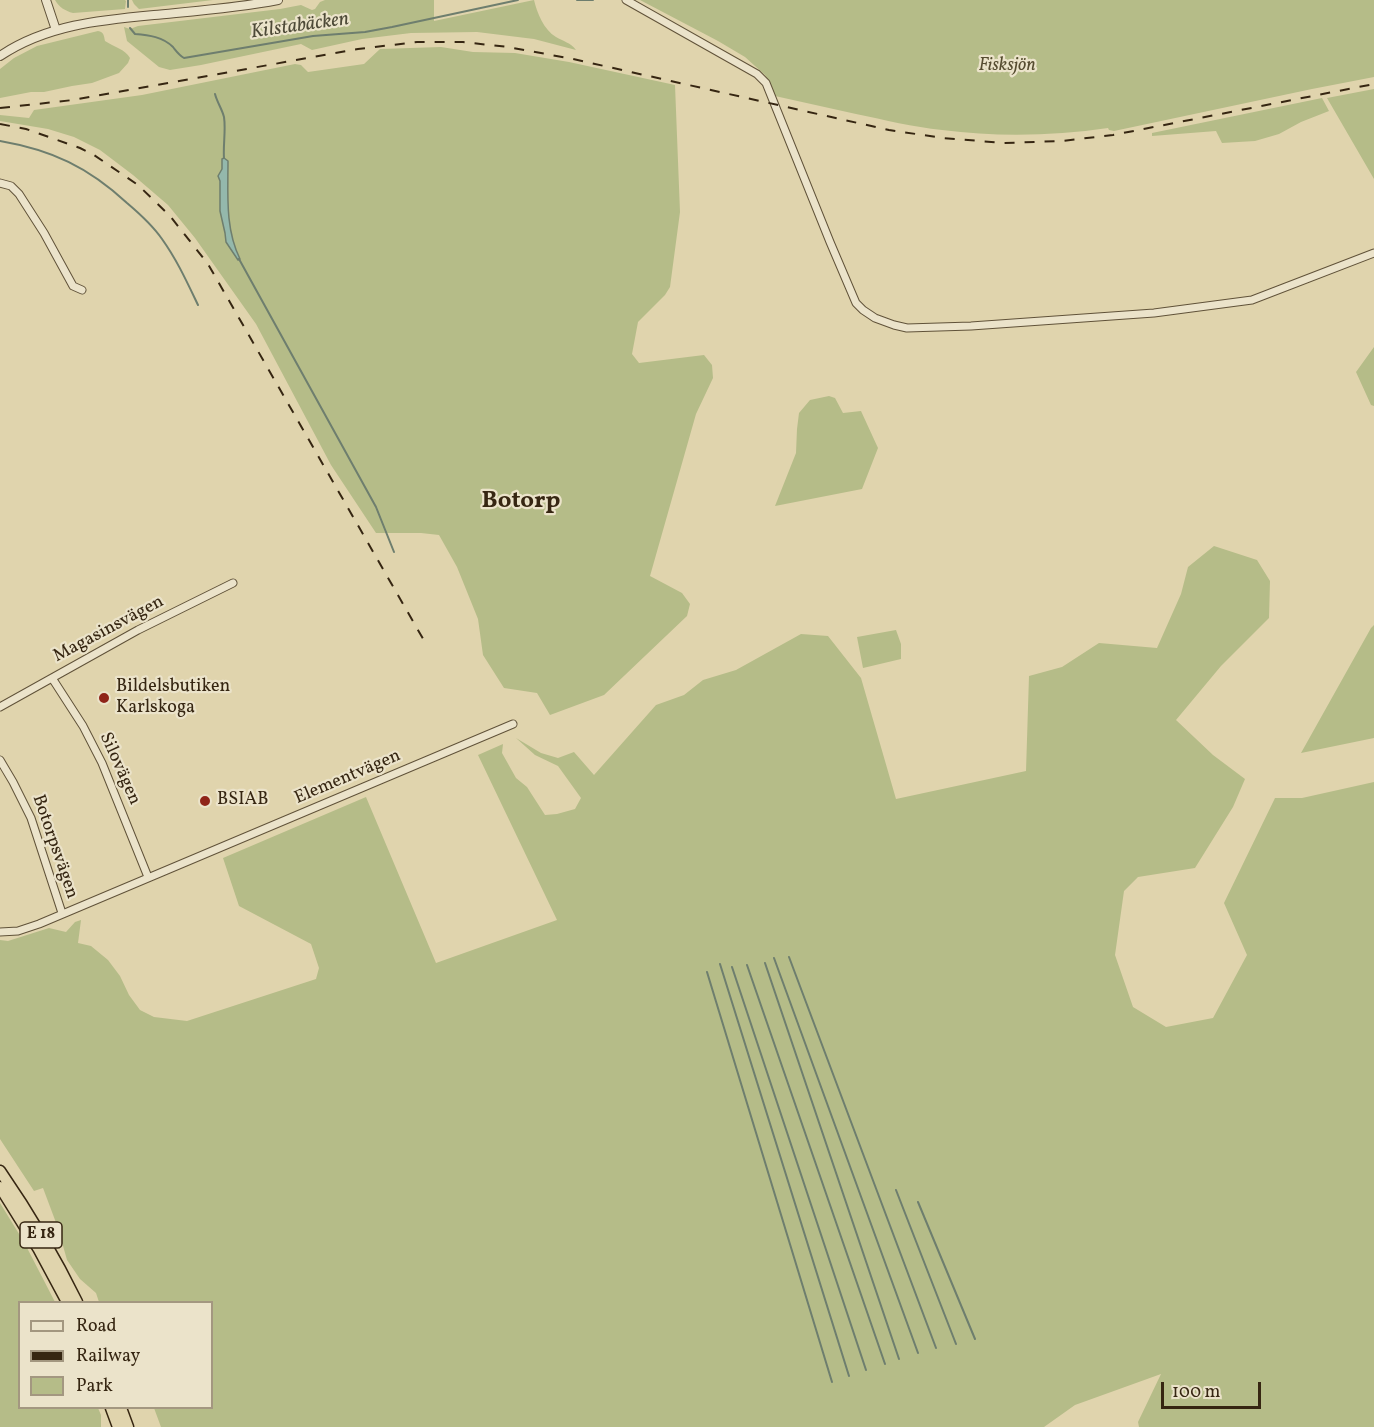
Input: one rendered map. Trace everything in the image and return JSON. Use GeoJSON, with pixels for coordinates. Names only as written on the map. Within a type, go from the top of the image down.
{"type":"FeatureCollection","features":[{"type":"Feature","properties":{"kind":"highway","name":"E 18"},"geometry":{"type":"LineString","coordinates":[[0,1171],[27,1212],[76,1301]]}},
{"type":"Feature","properties":{"kind":"highway","name":"E 18"},"geometry":{"type":"LineString","coordinates":[[0,1187],[38,1248],[66,1301]]}},
{"type":"Feature","properties":{"kind":"highway"},"geometry":{"type":"LineString","coordinates":[[112,1409],[120,1426]]}},
{"type":"Feature","properties":{"kind":"highway"},"geometry":{"type":"LineString","coordinates":[[120,1426],[121,1409]]}},
{"type":"Feature","properties":{"kind":"street"},"geometry":{"type":"LineString","coordinates":[[46,0],[56,30]]}},
{"type":"Feature","properties":{"kind":"street"},"geometry":{"type":"LineString","coordinates":[[0,56],[28,40],[70,26],[278,0]]}},
{"type":"Feature","properties":{"kind":"street"},"geometry":{"type":"LineString","coordinates":[[626,0],[757,74],[766,83],[856,303],[874,318],[894,325],[907,328],[971,326],[1114,317],[1252,300],[1374,253]]}},
{"type":"Feature","properties":{"kind":"street"},"geometry":{"type":"LineString","coordinates":[[0,183],[11,186],[19,194],[73,286],[82,290]]}},
{"type":"Feature","properties":{"kind":"street","name":"Magasinsvägen"},"geometry":{"type":"LineString","coordinates":[[0,707],[138,630],[233,583]]}},
{"type":"Feature","properties":{"kind":"street","name":"Silovägen"},"geometry":{"type":"LineString","coordinates":[[52,678],[83,726],[102,762],[148,877]]}},
{"type":"Feature","properties":{"kind":"street","name":"Elementvägen"},"geometry":{"type":"LineString","coordinates":[[0,932],[18,931],[39,924],[513,724]]}},
{"type":"Feature","properties":{"kind":"street","name":"Botorpsvägen"},"geometry":{"type":"LineString","coordinates":[[0,760],[31,818],[62,913]]}},
{"type":"Feature","properties":{"kind":"green space"},"geometry":{"type":"Polygon","coordinates":[[[55,0],[126,1],[125,9],[73,13],[62,8],[55,0]]]}},
{"type":"Feature","properties":{"kind":"green space"},"geometry":{"type":"Polygon","coordinates":[[[132,0],[213,0],[139,9],[132,0]]]}},
{"type":"Feature","properties":{"kind":"green space"},"geometry":{"type":"Polygon","coordinates":[[[325,0],[434,0],[434,21],[534,0],[539,16],[548,30],[576,50],[534,39],[477,32],[411,33],[362,39],[312,50],[301,44],[170,70],[159,67],[127,41],[124,27],[130,29],[138,26],[301,5],[312,10],[325,0]]]}},
{"type":"Feature","properties":{"kind":"green space","name":"Fisksjön"},"geometry":{"type":"Polygon","coordinates":[[[640,0],[1374,0],[1374,77],[1114,131],[1108,128],[1025,135],[931,129],[775,96],[765,75],[745,57],[640,0]]]}},
{"type":"Feature","properties":{"kind":"green space"},"geometry":{"type":"Polygon","coordinates":[[[98,31],[103,33],[105,41],[122,50],[130,58],[119,73],[92,83],[0,98],[0,69],[14,58],[37,46],[98,31]]]}},
{"type":"Feature","properties":{"kind":"green space"},"geometry":{"type":"Polygon","coordinates":[[[441,47],[473,52],[515,53],[675,85],[680,212],[670,287],[638,322],[632,354],[639,363],[704,355],[712,365],[713,378],[696,414],[650,576],[682,593],[690,604],[687,616],[604,695],[550,715],[537,693],[504,688],[483,655],[478,619],[457,567],[439,535],[376,533],[331,465],[256,324],[195,238],[168,205],[100,150],[74,137],[48,129],[0,121],[0,115],[29,118],[34,110],[142,95],[295,64],[301,65],[308,72],[364,64],[380,49],[441,47]]]}},
{"type":"Feature","properties":{"kind":"green space"},"geometry":{"type":"Polygon","coordinates":[[[1374,89],[1374,179],[1327,98],[1374,89]]]}},
{"type":"Feature","properties":{"kind":"green space"},"geometry":{"type":"Polygon","coordinates":[[[1322,98],[1329,111],[1279,134],[1255,141],[1222,143],[1216,131],[1152,136],[1152,133],[1322,98]]]}},
{"type":"Feature","properties":{"kind":"green space"},"geometry":{"type":"Polygon","coordinates":[[[1374,347],[1374,406],[1371,405],[1356,372],[1374,347]]]}},
{"type":"Feature","properties":{"kind":"green space"},"geometry":{"type":"Polygon","coordinates":[[[829,396],[835,398],[843,413],[861,411],[878,448],[862,489],[775,506],[796,453],[799,413],[810,400],[829,396]]]}},
{"type":"Feature","properties":{"kind":"green space"},"geometry":{"type":"Polygon","coordinates":[[[1214,546],[1257,560],[1270,581],[1269,618],[1221,666],[1176,720],[1213,755],[1245,779],[1233,807],[1195,868],[1138,877],[1124,891],[1115,955],[1133,1007],[1166,1027],[1213,1018],[1247,955],[1224,903],[1275,798],[1302,798],[1374,782],[1374,1427],[1139,1427],[1138,1422],[1161,1374],[1075,1405],[1044,1427],[161,1427],[154,1409],[213,1409],[213,1301],[99,1301],[96,1293],[80,1279],[67,1260],[43,1188],[34,1191],[0,1139],[0,940],[8,941],[49,928],[66,932],[75,922],[81,920],[78,943],[91,946],[108,960],[140,1010],[154,1017],[187,1021],[316,979],[319,968],[311,944],[239,906],[223,858],[366,797],[436,963],[557,920],[478,755],[503,744],[502,753],[516,778],[527,787],[545,815],[575,809],[581,798],[558,766],[535,755],[516,738],[541,753],[558,758],[574,752],[594,775],[656,705],[684,695],[703,680],[736,670],[801,634],[828,636],[861,678],[896,799],[1026,771],[1029,676],[1062,667],[1099,643],[1157,648],[1181,594],[1188,567],[1214,546]]]}},
{"type":"Feature","properties":{"kind":"green space"},"geometry":{"type":"Polygon","coordinates":[[[1374,625],[1374,738],[1301,753],[1371,628],[1374,625]]]}},
{"type":"Feature","properties":{"kind":"green space"},"geometry":{"type":"Polygon","coordinates":[[[896,630],[901,644],[901,659],[863,668],[857,637],[896,630]]]}},
{"type":"Feature","properties":{"kind":"green space"},"geometry":{"type":"Polygon","coordinates":[[[0,1203],[24,1242],[54,1301],[18,1301],[18,1409],[98,1409],[101,1427],[0,1427],[0,1203]]]}},
{"type":"Feature","properties":{"kind":"water"},"geometry":{"type":"Polygon","coordinates":[[[224,158],[228,161],[230,224],[240,259],[238,260],[226,242],[220,211],[218,176],[224,158]]]}},
{"type":"Feature","properties":{"kind":"waterway","name":"Kilstabäcken"},"geometry":{"type":"LineString","coordinates":[[128,0],[128,7]]}},
{"type":"Feature","properties":{"kind":"waterway","name":"Kilstabäcken"},"geometry":{"type":"LineString","coordinates":[[130,28],[135,34],[165,41],[184,58],[313,36],[365,32],[518,0]]}},
{"type":"Feature","properties":{"kind":"waterway","name":"Kilstabäcken"},"geometry":{"type":"LineString","coordinates":[[577,0],[593,0]]}},
{"type":"Feature","properties":{"kind":"waterway"},"geometry":{"type":"LineString","coordinates":[[215,94],[224,117],[224,158]]}},
{"type":"Feature","properties":{"kind":"waterway"},"geometry":{"type":"LineString","coordinates":[[0,141],[53,155],[83,170],[112,190],[158,234],[177,263],[198,305]]}},
{"type":"Feature","properties":{"kind":"waterway"},"geometry":{"type":"LineString","coordinates":[[239,259],[376,507],[394,552]]}},
{"type":"Feature","properties":{"kind":"waterway"},"geometry":{"type":"LineString","coordinates":[[789,957],[936,1348]]}},
{"type":"Feature","properties":{"kind":"waterway"},"geometry":{"type":"LineString","coordinates":[[774,958],[918,1353]]}},
{"type":"Feature","properties":{"kind":"waterway"},"geometry":{"type":"LineString","coordinates":[[765,963],[899,1359]]}},
{"type":"Feature","properties":{"kind":"waterway"},"geometry":{"type":"LineString","coordinates":[[720,964],[849,1376]]}},
{"type":"Feature","properties":{"kind":"waterway"},"geometry":{"type":"LineString","coordinates":[[747,965],[885,1364]]}},
{"type":"Feature","properties":{"kind":"waterway"},"geometry":{"type":"LineString","coordinates":[[732,967],[866,1370]]}},
{"type":"Feature","properties":{"kind":"waterway"},"geometry":{"type":"LineString","coordinates":[[707,972],[832,1382]]}},
{"type":"Feature","properties":{"kind":"waterway"},"geometry":{"type":"LineString","coordinates":[[896,1190],[956,1344]]}},
{"type":"Feature","properties":{"kind":"waterway"},"geometry":{"type":"LineString","coordinates":[[918,1202],[975,1339]]}},
{"type":"Feature","properties":{"kind":"railway"},"geometry":{"type":"LineString","coordinates":[[0,108],[73,100],[358,49],[417,42],[463,42],[508,47],[573,59],[889,130],[943,138],[1004,143],[1062,141],[1113,135],[1374,84]]}},
{"type":"Feature","properties":{"kind":"railway"},"geometry":{"type":"LineString","coordinates":[[0,124],[26,129],[94,155],[138,185],[170,216],[208,264],[426,644]]}},
{"type":"Feature","properties":{"kind":"place","name":"Bildelsbutiken Karlskoga"},"geometry":{"type":"Point","coordinates":[104,698]}},
{"type":"Feature","properties":{"kind":"place","name":"BSIAB"},"geometry":{"type":"Point","coordinates":[205,801]}},
{"type":"Feature","properties":{"kind":"district","name":"Botorp"},"geometry":{"type":"Point","coordinates":[521,503]}}]}
